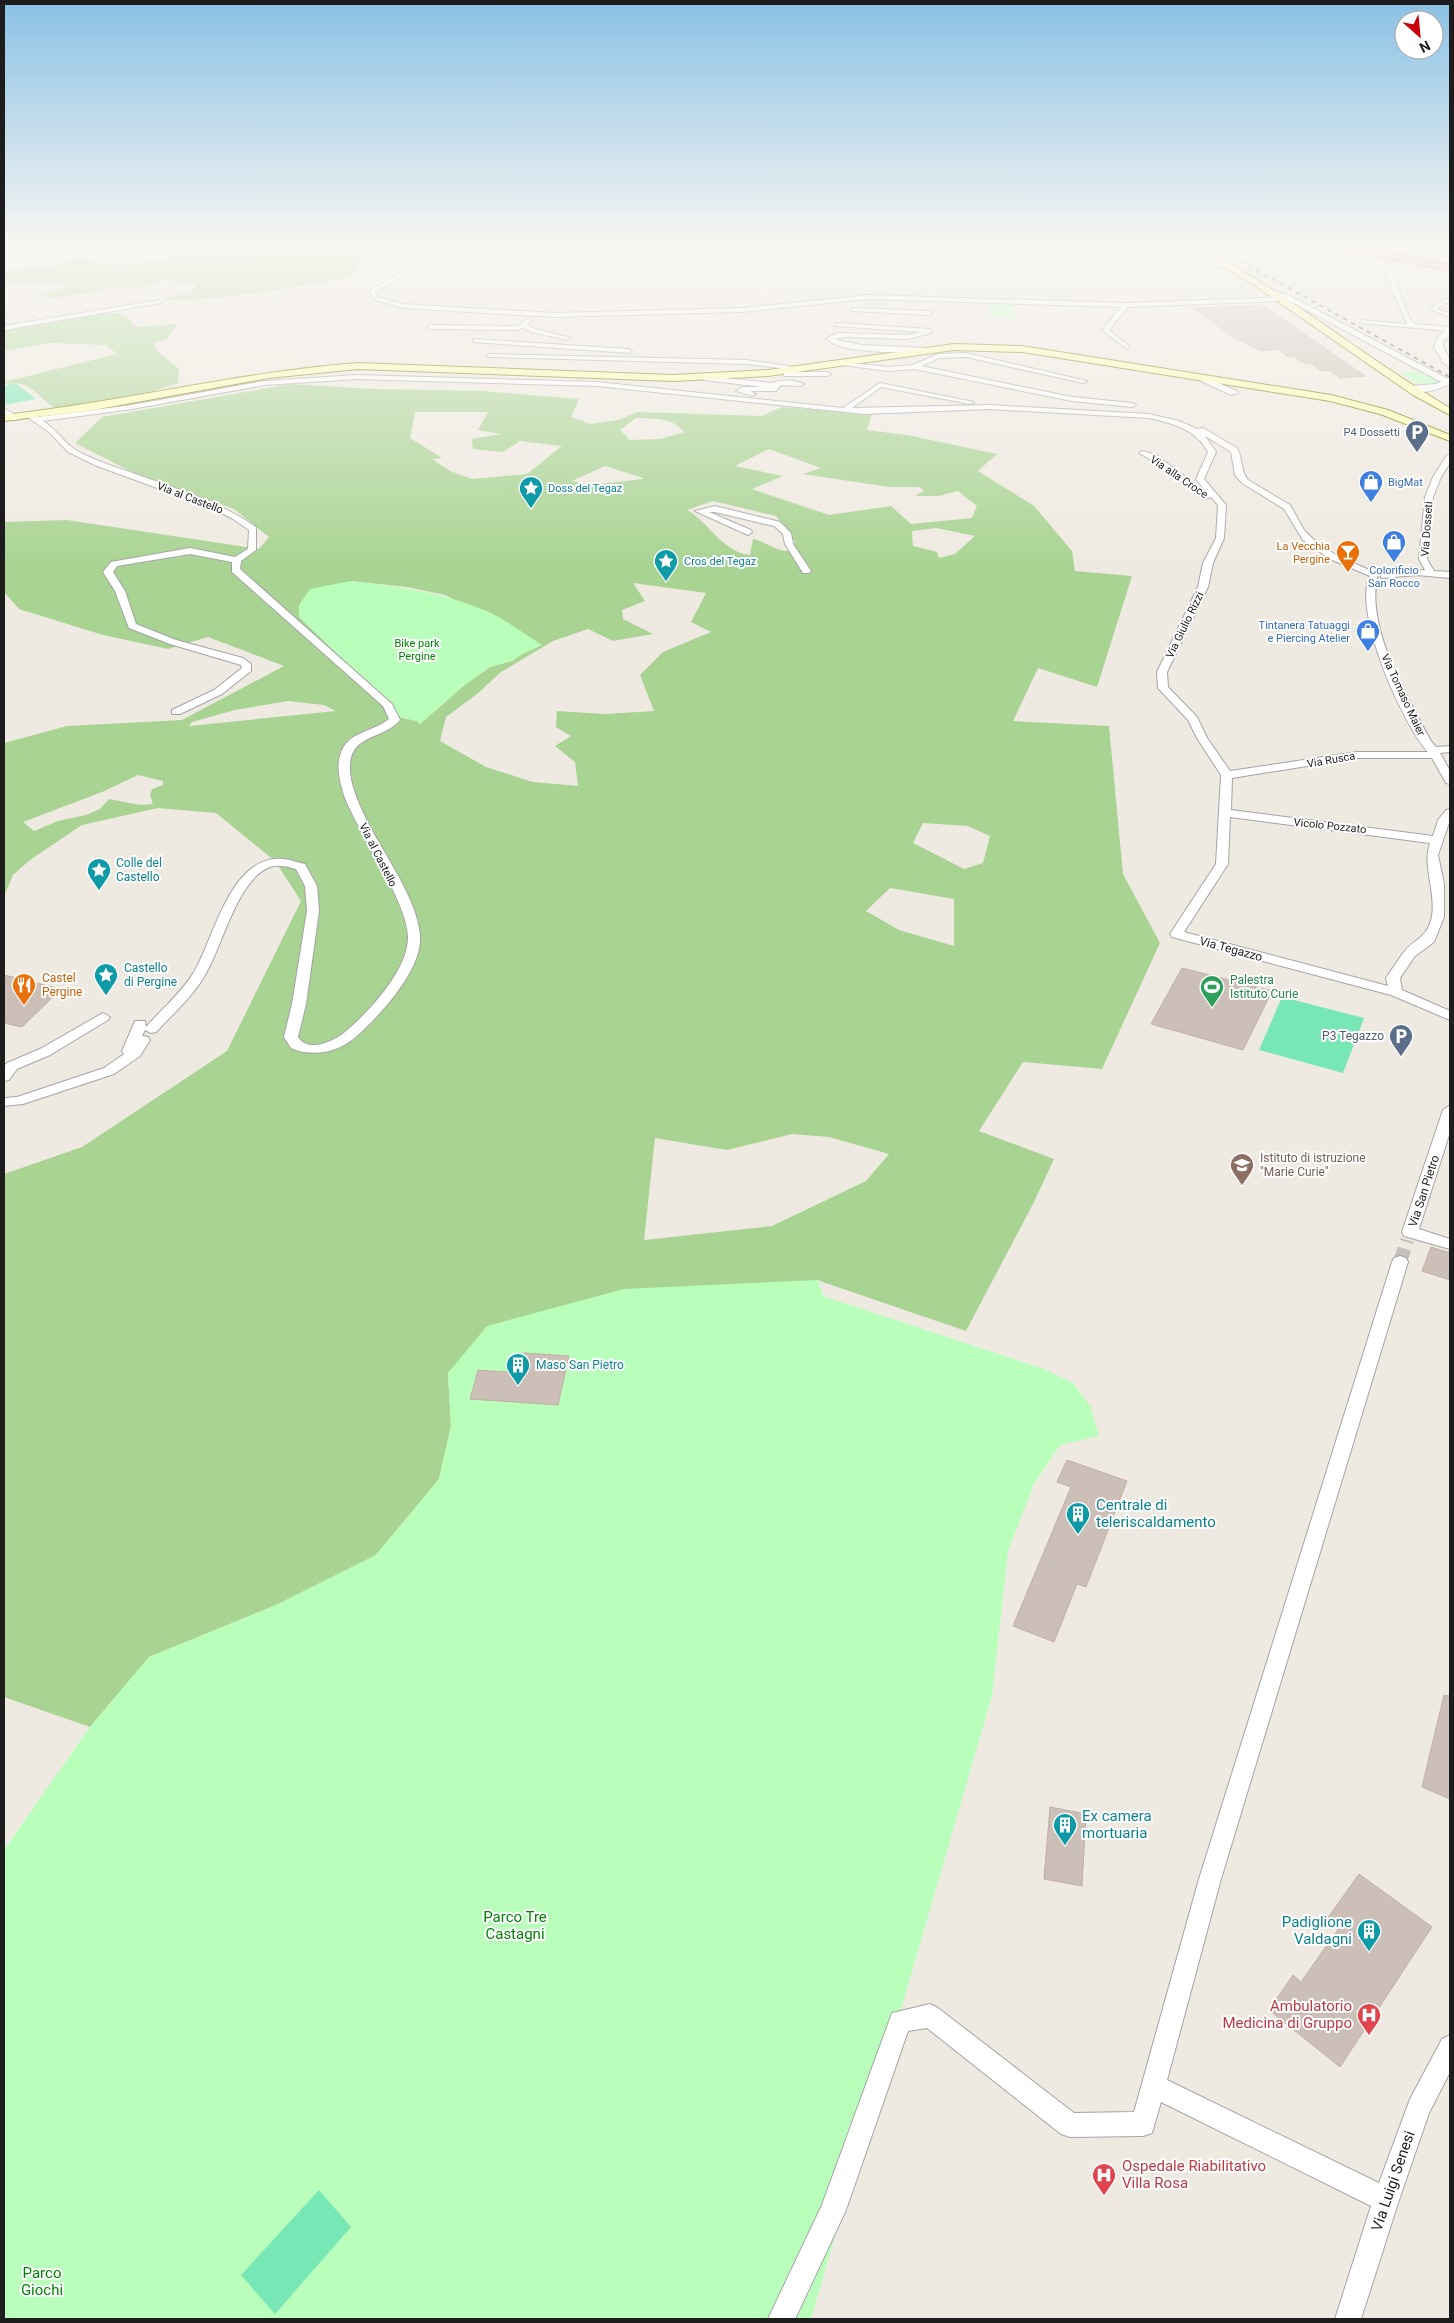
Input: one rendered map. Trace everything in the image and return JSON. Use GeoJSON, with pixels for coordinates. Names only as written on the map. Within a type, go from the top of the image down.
{"type":"FeatureCollection","features":[{"type":"Feature","properties":{"kind":"main road"},"geometry":{"type":"LineString","coordinates":[[9,418],[32,418],[295,371],[330,367],[358,366],[628,377],[707,378],[912,352]]}},
{"type":"Feature","properties":{"kind":"main road"},"geometry":{"type":"LineString","coordinates":[[1044,352],[1339,400],[1384,412],[1425,428],[1450,435]]}},
{"type":"Feature","properties":{"kind":"main road"},"geometry":{"type":"LineString","coordinates":[[1359,352],[1450,412]]}},
{"type":"Feature","properties":{"kind":"main road"},"geometry":{"type":"LineString","coordinates":[[1438,405],[1450,416]]}},
{"type":"Feature","properties":{"kind":"street"},"geometry":{"type":"LineString","coordinates":[[642,352],[685,358]]}},
{"type":"Feature","properties":{"kind":"street"},"geometry":{"type":"LineString","coordinates":[[659,352],[685,358]]}},
{"type":"Feature","properties":{"kind":"street"},"geometry":{"type":"LineString","coordinates":[[1394,352],[1449,381]]}},
{"type":"Feature","properties":{"kind":"street"},"geometry":{"type":"LineString","coordinates":[[1440,352],[1450,365]]}},
{"type":"Feature","properties":{"kind":"street"},"geometry":{"type":"LineString","coordinates":[[914,367],[938,356],[966,355],[1083,381]]}},
{"type":"Feature","properties":{"kind":"street"},"geometry":{"type":"LineString","coordinates":[[489,356],[685,358],[797,368]]}},
{"type":"Feature","properties":{"kind":"street"},"geometry":{"type":"LineString","coordinates":[[832,363],[888,369],[914,367],[1072,399],[1142,406]]}},
{"type":"Feature","properties":{"kind":"street"},"geometry":{"type":"LineString","coordinates":[[721,382],[794,373],[828,374]]}},
{"type":"Feature","properties":{"kind":"street"},"geometry":{"type":"LineString","coordinates":[[1200,377],[1234,393]]}},
{"type":"Feature","properties":{"kind":"street"},"geometry":{"type":"LineString","coordinates":[[32,418],[132,407],[265,383],[357,378],[597,384],[864,412],[903,412],[989,407],[1149,416],[1187,424],[1234,450],[1236,453],[1235,466],[1242,482],[1265,492],[1288,508],[1300,531],[1314,544],[1352,568],[1384,578],[1384,576],[1416,573],[1450,575]]}},
{"type":"Feature","properties":{"kind":"street"},"geometry":{"type":"LineString","coordinates":[[707,378],[721,382],[778,386],[776,389],[742,389],[740,391],[773,398]]}},
{"type":"Feature","properties":{"kind":"street"},"geometry":{"type":"LineString","coordinates":[[739,381],[800,384]]}},
{"type":"Feature","properties":{"kind":"street"},"geometry":{"type":"LineString","coordinates":[[1414,390],[1435,388],[1449,381]]}},
{"type":"Feature","properties":{"kind":"street"},"geometry":{"type":"LineString","coordinates":[[1449,381],[1442,391],[1440,400],[1450,412]]}},
{"type":"Feature","properties":{"kind":"street"},"geometry":{"type":"LineString","coordinates":[[845,410],[880,385],[989,407]]}},
{"type":"Feature","properties":{"kind":"street"},"geometry":{"type":"LineString","coordinates":[[1414,390],[1426,393],[1442,391]]}},
{"type":"Feature","properties":{"kind":"street"},"geometry":{"type":"LineString","coordinates":[[4,410],[9,418]]}},
{"type":"Feature","properties":{"kind":"street"},"geometry":{"type":"LineString","coordinates":[[1176,412],[1181,419],[1178,423]]}},
{"type":"Feature","properties":{"kind":"street","name":"Via al Castello"},"geometry":{"type":"LineString","coordinates":[[4,1102],[18,1101],[60,1086],[81,1082],[109,1071],[135,1053],[145,1031],[200,973],[220,933],[231,903],[244,881],[256,870],[267,865],[289,862],[301,867],[311,886],[313,911],[299,1004],[291,1037],[300,1047],[312,1049],[325,1047],[348,1037],[390,991],[409,964],[414,936],[408,912],[360,820],[347,788],[345,757],[352,743],[393,723],[395,720],[394,716],[387,704],[236,570],[237,560],[252,550],[253,529],[236,517],[212,505],[100,464],[71,450],[53,432],[32,418]]}},
{"type":"Feature","properties":{"kind":"street","name":"Via Giulio Rizzi"},"geometry":{"type":"LineString","coordinates":[[1178,423],[1208,442],[1212,452],[1200,479],[1222,505],[1220,538],[1208,562],[1203,587],[1162,672],[1163,688],[1193,719],[1202,738],[1227,775]]}},
{"type":"Feature","properties":{"kind":"street","name":"Via alla Croce"},"geometry":{"type":"LineString","coordinates":[[1143,454],[1153,457],[1206,496],[1216,500]]}},
{"type":"Feature","properties":{"kind":"street","name":"Via Dosseti"},"geometry":{"type":"LineString","coordinates":[[1431,573],[1422,559],[1429,497],[1437,477],[1450,458]]}},
{"type":"Feature","properties":{"kind":"street"},"geometry":{"type":"LineString","coordinates":[[748,532],[699,511],[715,509],[778,524],[787,533],[789,544],[806,571]]}},
{"type":"Feature","properties":{"kind":"street"},"geometry":{"type":"LineString","coordinates":[[176,712],[218,692],[247,669],[246,664],[239,660],[173,642],[132,626],[120,591],[108,572],[114,564],[190,551],[237,560]]}},
{"type":"Feature","properties":{"kind":"street"},"geometry":{"type":"LineString","coordinates":[[1416,573],[1415,563],[1422,559]]}},
{"type":"Feature","properties":{"kind":"street","name":"Via Tomaso Maier"},"geometry":{"type":"LineString","coordinates":[[1373,576],[1371,609],[1382,648],[1396,684],[1421,735],[1434,752],[1450,781]]}},
{"type":"Feature","properties":{"kind":"street","name":"Via Rusca"},"geometry":{"type":"LineString","coordinates":[[1227,775],[1296,766],[1357,755],[1450,750]]}},
{"type":"Feature","properties":{"kind":"street","name":"Via Tegazzo"},"geometry":{"type":"LineString","coordinates":[[1227,775],[1222,864],[1176,934],[1396,992],[1450,1016]]}},
{"type":"Feature","properties":{"kind":"street","name":"Vicolo Pozzato"},"geometry":{"type":"LineString","coordinates":[[1224,813],[1435,840]]}},
{"type":"Feature","properties":{"kind":"street"},"geometry":{"type":"LineString","coordinates":[[1396,992],[1393,978],[1410,953],[1429,939],[1438,916],[1444,885],[1432,855],[1435,840],[1447,816]]}},
{"type":"Feature","properties":{"kind":"street"},"geometry":{"type":"LineString","coordinates":[[4,1077],[5,1072],[12,1066],[45,1052],[103,1017]]}},
{"type":"Feature","properties":{"kind":"street","name":"Via San Pietro"},"geometry":{"type":"LineString","coordinates":[[1450,1110],[1408,1236],[1450,1244]]}},
{"type":"Feature","properties":{"kind":"street"},"geometry":{"type":"LineString","coordinates":[[781,2319],[833,2210],[900,2021],[930,2016],[1070,2125],[1143,2124],[1210,1879],[1400,1262]]}},
{"type":"Feature","properties":{"kind":"street","name":"Via Luigi Senesi"},"geometry":{"type":"LineString","coordinates":[[1348,2319],[1386,2200],[1419,2108],[1450,2047]]}},
{"type":"Feature","properties":{"kind":"street"},"geometry":{"type":"LineString","coordinates":[[1154,2086],[1386,2200]]}},
{"type":"Feature","properties":{"kind":"green space"},"geometry":{"type":"Polygon","coordinates":[[[115,352],[159,352],[179,369],[178,383],[151,392],[56,409],[27,386],[13,383],[4,384],[4,382],[117,354],[115,352]]]}},
{"type":"Feature","properties":{"kind":"green space"},"geometry":{"type":"Polygon","coordinates":[[[1423,371],[1440,380],[1433,386],[1416,382],[1401,373],[1423,371]]]}},
{"type":"Feature","properties":{"kind":"green space"},"geometry":{"type":"Polygon","coordinates":[[[15,383],[36,399],[4,405],[4,386],[15,383]]]}},
{"type":"Feature","properties":{"kind":"green space"},"geometry":{"type":"Polygon","coordinates":[[[291,384],[373,389],[483,391],[579,399],[571,417],[590,424],[619,420],[637,412],[762,416],[782,407],[872,414],[867,430],[907,435],[997,454],[978,471],[1034,506],[1072,551],[1075,571],[1132,576],[1097,687],[1038,668],[1013,721],[1109,726],[1123,874],[1160,943],[1102,1069],[1023,1062],[979,1131],[1054,1159],[1034,1202],[966,1331],[817,1280],[448,1373],[451,1426],[439,1479],[376,1555],[276,1605],[149,1657],[90,1727],[4,1697],[4,1174],[82,1147],[227,1051],[301,901],[275,861],[216,813],[158,808],[82,825],[30,860],[13,875],[4,896],[4,743],[67,726],[182,720],[284,666],[208,637],[168,649],[103,635],[19,609],[4,592],[4,522],[67,520],[259,549],[269,537],[234,509],[136,474],[75,443],[102,417],[291,384]],[[415,412],[410,438],[442,458],[432,459],[450,471],[472,479],[527,474],[562,446],[520,441],[503,452],[473,449],[472,439],[501,434],[478,430],[488,412],[415,412]],[[636,418],[620,430],[630,440],[661,439],[684,432],[680,427],[669,421],[636,418]],[[769,449],[735,466],[783,476],[752,489],[829,515],[891,506],[911,524],[972,518],[977,506],[958,491],[938,496],[915,496],[924,491],[919,487],[889,487],[803,474],[821,468],[769,449]],[[605,466],[572,481],[590,485],[643,479],[605,466]],[[713,501],[687,510],[703,522],[724,543],[740,553],[750,555],[753,539],[779,550],[789,551],[795,542],[776,516],[713,501]],[[936,528],[912,531],[913,546],[937,552],[939,558],[955,554],[975,536],[936,528]],[[351,581],[399,717],[417,721],[420,724],[462,687],[490,667],[512,661],[542,645],[445,595],[407,587],[351,581]],[[633,583],[645,601],[622,610],[623,619],[653,634],[613,641],[588,629],[553,641],[501,672],[477,694],[446,717],[440,741],[486,767],[533,782],[578,786],[575,762],[555,746],[571,736],[556,727],[557,711],[605,714],[654,711],[640,675],[663,652],[711,632],[691,622],[706,593],[633,583]],[[288,701],[235,710],[192,722],[189,726],[336,711],[324,705],[288,701]],[[138,775],[102,792],[23,822],[34,831],[58,821],[86,815],[100,809],[109,799],[140,805],[153,804],[150,795],[152,789],[163,785],[163,781],[138,775]],[[923,823],[913,843],[964,869],[983,863],[990,836],[968,826],[923,823]],[[890,888],[866,911],[899,930],[954,946],[954,899],[890,888]],[[792,1134],[727,1150],[655,1138],[644,1240],[772,1226],[866,1181],[889,1154],[829,1137],[792,1134]]]}},
{"type":"Feature","properties":{"kind":"green space","name":"Bike park Pergine"},"geometry":{"type":"Polygon","coordinates":[[[351,581],[406,589],[459,601],[493,614],[542,645],[512,661],[490,667],[462,687],[420,724],[417,721],[399,717],[396,711],[299,617],[299,605],[310,589],[351,581]]]}},
{"type":"Feature","properties":{"kind":"green space"},"geometry":{"type":"Polygon","coordinates":[[[1282,997],[1364,1018],[1343,1073],[1259,1050],[1282,997]]]}},
{"type":"Feature","properties":{"kind":"green space","name":"Parco Tre Castagni"},"geometry":{"type":"Polygon","coordinates":[[[818,1280],[823,1296],[1044,1369],[1073,1383],[1090,1406],[1099,1436],[1060,1445],[1034,1484],[1008,1551],[992,1696],[811,2319],[4,2319],[4,1850],[90,1727],[149,1657],[276,1605],[376,1555],[439,1479],[451,1426],[448,1373],[487,1326],[624,1289],[818,1280]]]}},
{"type":"Feature","properties":{"kind":"green space"},"geometry":{"type":"Polygon","coordinates":[[[319,2190],[351,2227],[275,2314],[241,2275],[319,2190]]]}},
{"type":"Feature","properties":{"kind":"building"},"geometry":{"type":"Polygon","coordinates":[[[1282,352],[1331,352],[1365,376],[1340,378],[1329,370],[1321,371],[1310,363],[1304,363],[1293,356],[1287,356],[1282,352]]]}},
{"type":"Feature","properties":{"kind":"building","name":"Palestra Istituto Curie"},"geometry":{"type":"Polygon","coordinates":[[[1182,968],[1272,991],[1243,1050],[1151,1024],[1182,968]]]}},
{"type":"Feature","properties":{"kind":"building","name":"Castel Pergine"},"geometry":{"type":"Polygon","coordinates":[[[4,975],[61,989],[22,1027],[4,1023],[4,975]]]}},
{"type":"Feature","properties":{"kind":"building"},"geometry":{"type":"Polygon","coordinates":[[[1431,1247],[1450,1253],[1450,1280],[1422,1271],[1431,1247]]]}},
{"type":"Feature","properties":{"kind":"building","name":"Maso San Pietro"},"geometry":{"type":"Polygon","coordinates":[[[524,1353],[569,1356],[558,1405],[470,1399],[478,1370],[519,1373],[524,1353]]]}},
{"type":"Feature","properties":{"kind":"building","name":"Centrale di teleriscaldamento"},"geometry":{"type":"Polygon","coordinates":[[[1067,1460],[1127,1481],[1086,1587],[1077,1584],[1054,1642],[1013,1626],[1071,1487],[1057,1482],[1067,1460]]]}},
{"type":"Feature","properties":{"kind":"building"},"geometry":{"type":"Polygon","coordinates":[[[1444,1695],[1450,1696],[1450,1799],[1422,1787],[1444,1695]]]}},
{"type":"Feature","properties":{"kind":"building","name":"Ex camera mortuaria"},"geometry":{"type":"Polygon","coordinates":[[[1050,1807],[1086,1814],[1082,1886],[1044,1879],[1050,1807]]]}},
{"type":"Feature","properties":{"kind":"building","name":"Padiglione Valdagni"},"geometry":{"type":"Polygon","coordinates":[[[1359,1874],[1432,1927],[1340,2067],[1269,2010],[1293,1975],[1301,1982],[1339,1928],[1327,1919],[1359,1874]]]}},
{"type":"Feature","properties":{"kind":"tunnel"},"geometry":{"type":"LineString","coordinates":[[1400,1262],[1407,1240]]}},
{"type":"Feature","properties":{"kind":"railway"},"geometry":{"type":"LineString","coordinates":[[1405,352],[1450,377]]}},
{"type":"Feature","properties":{"kind":"place","name":"P4 Dossetti"},"geometry":{"type":"Point","coordinates":[1417,453]}},
{"type":"Feature","properties":{"kind":"place","name":"BigMat"},"geometry":{"type":"Point","coordinates":[1371,503]}},
{"type":"Feature","properties":{"kind":"place","name":"Doss del Tegaz"},"geometry":{"type":"Point","coordinates":[531,509]}},
{"type":"Feature","properties":{"kind":"place","name":"Colorificio San Rocco"},"geometry":{"type":"Point","coordinates":[1394,563]}},
{"type":"Feature","properties":{"kind":"place","name":"La Vecchia Pergine"},"geometry":{"type":"Point","coordinates":[1348,573]}},
{"type":"Feature","properties":{"kind":"place","name":"Cros del Tegaz"},"geometry":{"type":"Point","coordinates":[666,582]}},
{"type":"Feature","properties":{"kind":"place","name":"Tintanera Tatuaggi e Piercing Atelier"},"geometry":{"type":"Point","coordinates":[1368,652]}},
{"type":"Feature","properties":{"kind":"place","name":"Colle del Castello"},"geometry":{"type":"Point","coordinates":[99,891]}},
{"type":"Feature","properties":{"kind":"place","name":"Castello di Pergine"},"geometry":{"type":"Point","coordinates":[106,996]}},
{"type":"Feature","properties":{"kind":"place","name":"Castel Pergine"},"geometry":{"type":"Point","coordinates":[24,1006]}},
{"type":"Feature","properties":{"kind":"place","name":"Palestra Istituto Curie"},"geometry":{"type":"Point","coordinates":[1212,1008]}},
{"type":"Feature","properties":{"kind":"place","name":"P3 Tegazzo"},"geometry":{"type":"Point","coordinates":[1401,1057]}},
{"type":"Feature","properties":{"kind":"place","name":"Istituto di istruzione \"Marie Curie\""},"geometry":{"type":"Point","coordinates":[1242,1186]}},
{"type":"Feature","properties":{"kind":"place","name":"Maso San Pietro"},"geometry":{"type":"Point","coordinates":[518,1386]}},
{"type":"Feature","properties":{"kind":"place","name":"Centrale di teleriscaldamento"},"geometry":{"type":"Point","coordinates":[1078,1535]}},
{"type":"Feature","properties":{"kind":"place","name":"Ex camera mortuaria"},"geometry":{"type":"Point","coordinates":[1065,1846]}},
{"type":"Feature","properties":{"kind":"place","name":"Padiglione Valdagni"},"geometry":{"type":"Point","coordinates":[1369,1952]}},
{"type":"Feature","properties":{"kind":"place","name":"Ambulatorio Medicina di Gruppo"},"geometry":{"type":"Point","coordinates":[1369,2036]}},
{"type":"Feature","properties":{"kind":"place","name":"Ospedale Riabilitativo Villa Rosa"},"geometry":{"type":"Point","coordinates":[1104,2196]}},
{"type":"Feature","properties":{"kind":"park label","name":"Parco Giochi"},"geometry":{"type":"Point","coordinates":[42,2282]}}]}
